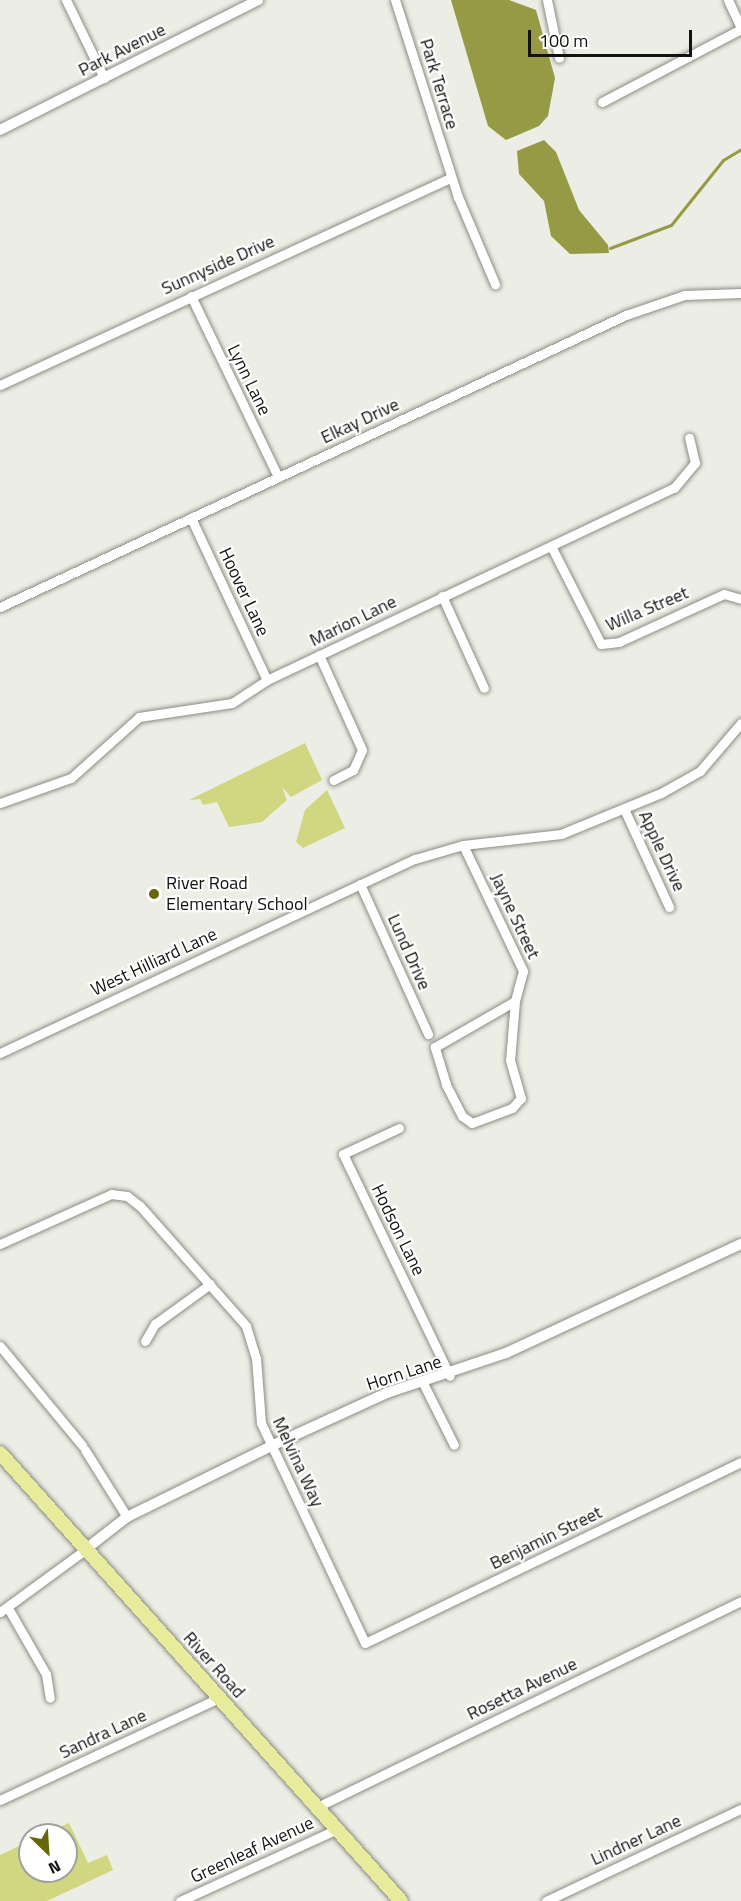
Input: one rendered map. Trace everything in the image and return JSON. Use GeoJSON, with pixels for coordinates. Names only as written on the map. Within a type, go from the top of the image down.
{"type":"FeatureCollection","features":[{"type":"Feature","properties":{"kind":"main road","name":"River Road"},"geometry":{"type":"LineString","coordinates":[[0,1454],[401,1901]]}},
{"type":"Feature","properties":{"kind":"street"},"geometry":{"type":"LineString","coordinates":[[66,0],[104,78]]}},
{"type":"Feature","properties":{"kind":"street","name":"Park Avenue"},"geometry":{"type":"LineString","coordinates":[[0,130],[258,0]]}},
{"type":"Feature","properties":{"kind":"street","name":"Park Terrace"},"geometry":{"type":"LineString","coordinates":[[395,0],[451,178],[495,284]]}},
{"type":"Feature","properties":{"kind":"street"},"geometry":{"type":"LineString","coordinates":[[547,0],[559,58]]}},
{"type":"Feature","properties":{"kind":"street"},"geometry":{"type":"LineString","coordinates":[[602,102],[741,28],[728,0]]}},
{"type":"Feature","properties":{"kind":"street","name":"Sunnyside Drive"},"geometry":{"type":"LineString","coordinates":[[0,385],[451,178]]}},
{"type":"Feature","properties":{"kind":"street","name":"Elkay Drive"},"geometry":{"type":"LineString","coordinates":[[0,608],[626,315],[684,295],[741,293]]}},
{"type":"Feature","properties":{"kind":"street","name":"Lynn Lane"},"geometry":{"type":"LineString","coordinates":[[191,296],[278,477]]}},
{"type":"Feature","properties":{"kind":"street","name":"Marion Lane"},"geometry":{"type":"LineString","coordinates":[[0,803],[71,778],[139,717],[232,703],[267,680],[682,483],[694,463],[689,438]]}},
{"type":"Feature","properties":{"kind":"street","name":"Hoover Lane"},"geometry":{"type":"LineString","coordinates":[[191,518],[267,680]]}},
{"type":"Feature","properties":{"kind":"street","name":"Willa Street"},"geometry":{"type":"LineString","coordinates":[[551,546],[601,649],[717,596],[740,595]]}},
{"type":"Feature","properties":{"kind":"street"},"geometry":{"type":"LineString","coordinates":[[442,596],[484,688]]}},
{"type":"Feature","properties":{"kind":"street"},"geometry":{"type":"LineString","coordinates":[[319,655],[362,750],[353,770],[333,780]]}},
{"type":"Feature","properties":{"kind":"street","name":"West Hilliard Lane"},"geometry":{"type":"LineString","coordinates":[[0,1053],[360,884],[463,845],[544,838],[624,809],[691,778],[741,723]]}},
{"type":"Feature","properties":{"kind":"street","name":"Apple Drive"},"geometry":{"type":"LineString","coordinates":[[624,809],[669,907]]}},
{"type":"Feature","properties":{"kind":"street","name":"Jayne Street"},"geometry":{"type":"LineString","coordinates":[[463,845],[524,971],[515,1001],[510,1060],[521,1098],[512,1108],[472,1123],[462,1116],[446,1084],[435,1047],[515,1001]]}},
{"type":"Feature","properties":{"kind":"street","name":"Lund Drive"},"geometry":{"type":"LineString","coordinates":[[360,884],[428,1034]]}},
{"type":"Feature","properties":{"kind":"street","name":"Hodson Lane"},"geometry":{"type":"LineString","coordinates":[[399,1128],[343,1154],[450,1376]]}},
{"type":"Feature","properties":{"kind":"street","name":"Melvina Way"},"geometry":{"type":"LineString","coordinates":[[0,1244],[117,1194],[140,1206],[210,1284],[251,1336],[257,1411],[271,1446],[365,1643]]}},
{"type":"Feature","properties":{"kind":"street","name":"Horn Lane"},"geometry":{"type":"LineString","coordinates":[[86,1549],[127,1517],[271,1446],[387,1393],[450,1376],[741,1244]]}},
{"type":"Feature","properties":{"kind":"street"},"geometry":{"type":"LineString","coordinates":[[145,1341],[155,1324],[210,1284]]}},
{"type":"Feature","properties":{"kind":"street"},"geometry":{"type":"LineString","coordinates":[[0,1346],[84,1448],[127,1517]]}},
{"type":"Feature","properties":{"kind":"street"},"geometry":{"type":"LineString","coordinates":[[423,1383],[453,1445]]}},
{"type":"Feature","properties":{"kind":"street","name":"Benjamin Street"},"geometry":{"type":"LineString","coordinates":[[365,1643],[741,1462]]}},
{"type":"Feature","properties":{"kind":"street"},"geometry":{"type":"LineString","coordinates":[[50,1698],[46,1674],[4,1610],[86,1549]]}},
{"type":"Feature","properties":{"kind":"street","name":"Rosetta Avenue"},"geometry":{"type":"LineString","coordinates":[[317,1807],[741,1601]]}},
{"type":"Feature","properties":{"kind":"street","name":"Sandra Lane"},"geometry":{"type":"LineString","coordinates":[[0,1800],[219,1698]]}},
{"type":"Feature","properties":{"kind":"street","name":"Lindner Lane"},"geometry":{"type":"LineString","coordinates":[[546,1901],[741,1809]]}},
{"type":"Feature","properties":{"kind":"street","name":"Greenleaf Avenue"},"geometry":{"type":"LineString","coordinates":[[180,1901],[337,1829]]}},
{"type":"Feature","properties":{"kind":"green space"},"geometry":{"type":"Polygon","coordinates":[[[305,743],[322,780],[291,797],[282,787],[287,800],[262,822],[229,827],[217,802],[203,805],[200,799],[189,800],[305,743]]]}},
{"type":"Feature","properties":{"kind":"green space"},"geometry":{"type":"Polygon","coordinates":[[[327,790],[345,828],[303,848],[296,842],[305,810],[327,790]]]}},
{"type":"Feature","properties":{"kind":"green space"},"geometry":{"type":"Polygon","coordinates":[[[78,1842],[88,1863],[107,1855],[113,1870],[47,1901],[0,1901],[0,1855],[18,1847],[18,1883],[78,1883],[78,1842]]]}},
{"type":"Feature","properties":{"kind":"shaded area"},"geometry":{"type":"Polygon","coordinates":[[[451,0],[509,0],[536,10],[555,78],[548,116],[539,126],[506,140],[488,126],[451,0]]]}},
{"type":"Feature","properties":{"kind":"shaded area"},"geometry":{"type":"Polygon","coordinates":[[[544,140],[556,152],[579,210],[608,245],[609,253],[570,254],[551,236],[544,201],[519,174],[517,151],[544,140]]]}},
{"type":"Feature","properties":{"kind":"waterway"},"geometry":{"type":"LineString","coordinates":[[610,248],[671,225],[723,160],[741,149]]}},
{"type":"Feature","properties":{"kind":"place","name":"River Road Elementary School"},"geometry":{"type":"Point","coordinates":[154,894]}}]}
